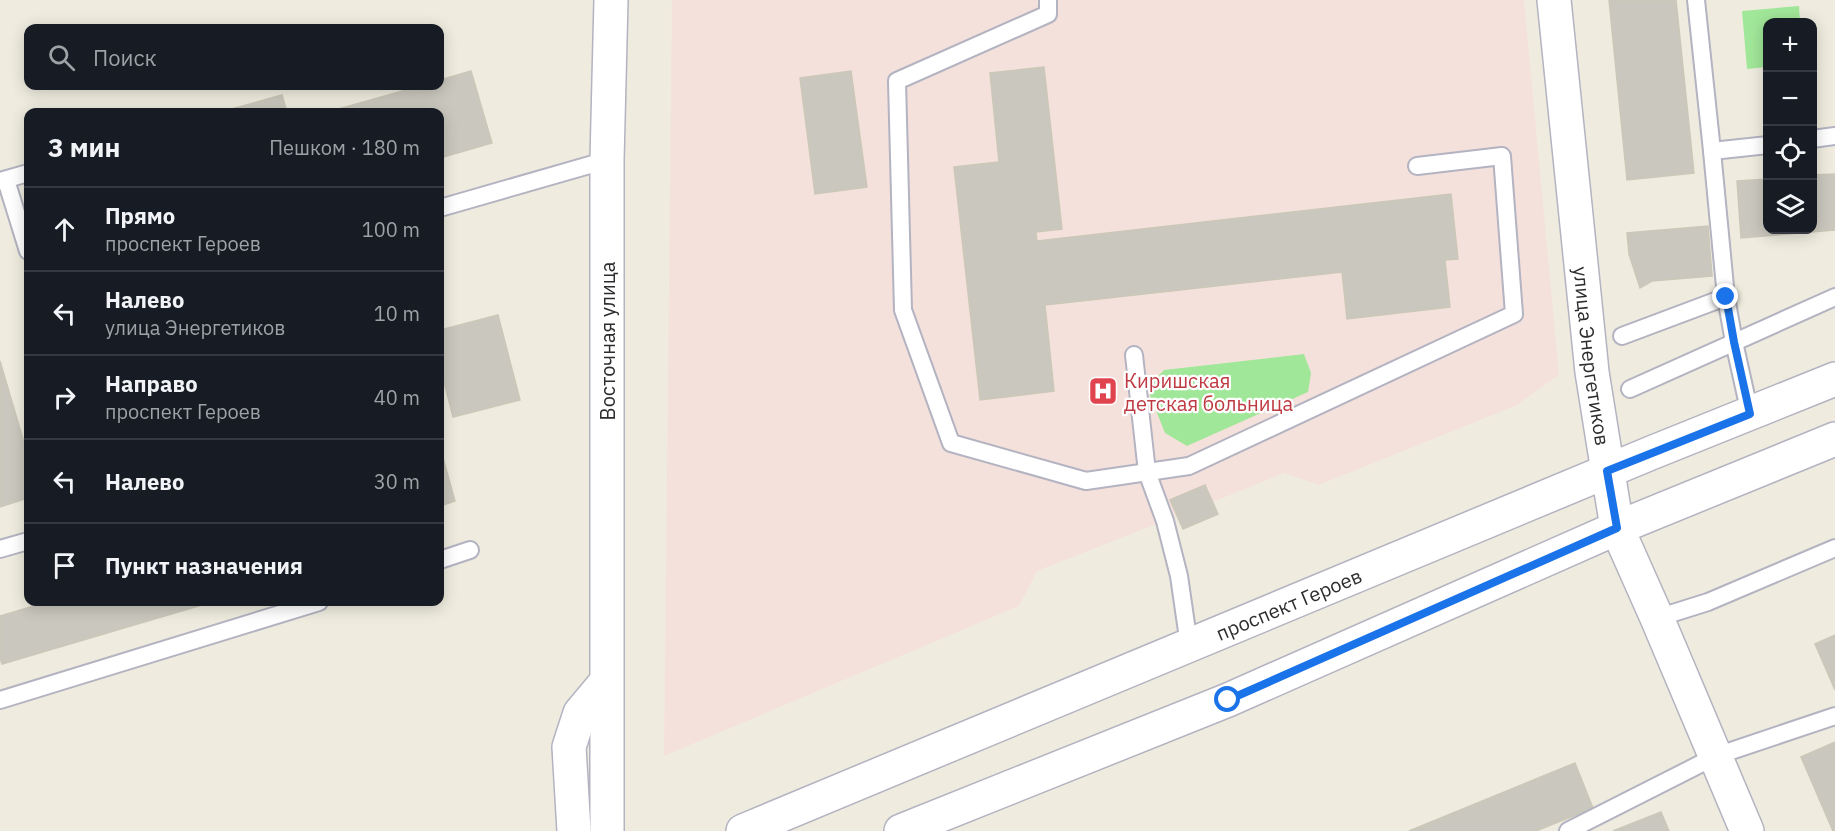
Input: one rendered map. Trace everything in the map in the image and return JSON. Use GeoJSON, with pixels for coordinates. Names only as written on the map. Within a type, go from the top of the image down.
{"type":"FeatureCollection","features":[{"type":"Feature","properties":{"kind":"main road","name":"Восточная улица"},"geometry":{"type":"LineString","coordinates":[[607,831],[607,160],[611,0]]}},
{"type":"Feature","properties":{"kind":"main road","name":"улица Энергетиков"},"geometry":{"type":"LineString","coordinates":[[1554,0],[1592,372],[1617,528],[1747,831]]}},
{"type":"Feature","properties":{"kind":"main road","name":"проспект Героев"},"geometry":{"type":"LineString","coordinates":[[743,831],[1607,471],[1835,379]]}},
{"type":"Feature","properties":{"kind":"main road"},"geometry":{"type":"LineString","coordinates":[[901,831],[1228,700],[1617,528],[1835,439]]}},
{"type":"Feature","properties":{"kind":"main road"},"geometry":{"type":"LineString","coordinates":[[574,831],[569,747],[580,713],[606,682]]}},
{"type":"Feature","properties":{"kind":"lane"},"geometry":{"type":"LineString","coordinates":[[1048,0],[1048,14],[897,81],[903,310],[951,443],[1086,481],[1189,466],[1514,314],[1502,156],[1417,166]]}},
{"type":"Feature","properties":{"kind":"lane"},"geometry":{"type":"LineString","coordinates":[[1696,0],[1726,297],[1750,414]]}},
{"type":"Feature","properties":{"kind":"lane"},"geometry":{"type":"LineString","coordinates":[[1817,138],[1835,136]]}},
{"type":"Feature","properties":{"kind":"lane"},"geometry":{"type":"LineString","coordinates":[[1712,151],[1763,145]]}},
{"type":"Feature","properties":{"kind":"lane"},"geometry":{"type":"LineString","coordinates":[[444,207],[607,160]]}},
{"type":"Feature","properties":{"kind":"lane"},"geometry":{"type":"LineString","coordinates":[[24,174],[3,181],[24,240]]}},
{"type":"Feature","properties":{"kind":"lane"},"geometry":{"type":"LineString","coordinates":[[1622,336],[1726,297]]}},
{"type":"Feature","properties":{"kind":"lane"},"geometry":{"type":"LineString","coordinates":[[1630,389],[1835,297]]}},
{"type":"Feature","properties":{"kind":"lane"},"geometry":{"type":"LineString","coordinates":[[1134,356],[1147,472],[1165,521],[1179,576],[1189,645]]}},
{"type":"Feature","properties":{"kind":"lane"},"geometry":{"type":"LineString","coordinates":[[0,549],[24,542]]}},
{"type":"Feature","properties":{"kind":"lane"},"geometry":{"type":"LineString","coordinates":[[1657,618],[1708,602],[1835,548]]}},
{"type":"Feature","properties":{"kind":"lane"},"geometry":{"type":"LineString","coordinates":[[444,559],[470,550]]}},
{"type":"Feature","properties":{"kind":"lane"},"geometry":{"type":"LineString","coordinates":[[0,700],[277,608]]}},
{"type":"Feature","properties":{"kind":"lane"},"geometry":{"type":"LineString","coordinates":[[1571,830],[1716,756],[1835,716]]}},
{"type":"Feature","properties":{"kind":"shaded area","name":"Киришская детская больница"},"geometry":{"type":"Polygon","coordinates":[[[672,0],[1524,0],[1559,375],[1515,406],[1319,485],[1284,473],[1213,502],[1218,514],[1183,529],[1177,516],[1037,571],[1019,606],[664,756],[672,0]]]}},
{"type":"Feature","properties":{"kind":"green space"},"geometry":{"type":"Polygon","coordinates":[[[1799,6],[1800,18],[1763,18],[1763,67],[1747,69],[1742,11],[1799,6]]]}},
{"type":"Feature","properties":{"kind":"green space"},"geometry":{"type":"Polygon","coordinates":[[[1304,354],[1311,373],[1308,392],[1187,446],[1165,433],[1149,393],[1153,382],[1164,370],[1304,354]]]}},
{"type":"Feature","properties":{"kind":"building"},"geometry":{"type":"Polygon","coordinates":[[[1609,0],[1676,0],[1694,173],[1627,180],[1609,0]]]}},
{"type":"Feature","properties":{"kind":"building"},"geometry":{"type":"Polygon","coordinates":[[[1044,67],[1062,229],[1036,232],[1037,241],[1451,194],[1458,259],[1445,260],[1450,307],[1347,319],[1342,272],[1045,305],[1054,391],[980,400],[954,167],[999,162],[990,73],[1044,67]]]}},
{"type":"Feature","properties":{"kind":"building"},"geometry":{"type":"Polygon","coordinates":[[[471,71],[492,143],[444,157],[444,108],[342,108],[406,90],[444,90],[444,79],[471,71]]]}},
{"type":"Feature","properties":{"kind":"building"},"geometry":{"type":"Polygon","coordinates":[[[851,71],[867,187],[815,194],[800,78],[851,71]]]}},
{"type":"Feature","properties":{"kind":"building"},"geometry":{"type":"Polygon","coordinates":[[[282,95],[286,108],[235,108],[282,95]]]}},
{"type":"Feature","properties":{"kind":"building"},"geometry":{"type":"Polygon","coordinates":[[[1835,174],[1835,230],[1817,232],[1817,175],[1835,174]]]}},
{"type":"Feature","properties":{"kind":"building"},"geometry":{"type":"Polygon","coordinates":[[[1763,179],[1763,234],[1788,234],[1741,238],[1737,181],[1763,179]]]}},
{"type":"Feature","properties":{"kind":"building"},"geometry":{"type":"Polygon","coordinates":[[[1708,226],[1712,276],[1652,281],[1640,288],[1629,254],[1627,233],[1708,226]]]}},
{"type":"Feature","properties":{"kind":"building"},"geometry":{"type":"Polygon","coordinates":[[[498,315],[520,400],[453,417],[444,382],[444,329],[498,315]]]}},
{"type":"Feature","properties":{"kind":"building"},"geometry":{"type":"Polygon","coordinates":[[[0,361],[24,442],[24,499],[0,507],[0,361]]]}},
{"type":"Feature","properties":{"kind":"building"},"geometry":{"type":"Polygon","coordinates":[[[444,461],[455,501],[444,505],[444,461]]]}},
{"type":"Feature","properties":{"kind":"building"},"geometry":{"type":"Polygon","coordinates":[[[1205,485],[1218,514],[1183,529],[1170,500],[1205,485]]]}},
{"type":"Feature","properties":{"kind":"building"},"geometry":{"type":"Polygon","coordinates":[[[34,606],[198,606],[2,664],[0,616],[34,606]]]}},
{"type":"Feature","properties":{"kind":"building"},"geometry":{"type":"Polygon","coordinates":[[[1835,635],[1835,690],[1815,644],[1835,635]]]}},
{"type":"Feature","properties":{"kind":"building"},"geometry":{"type":"Polygon","coordinates":[[[1835,742],[1835,831],[1833,831],[1801,757],[1835,742]]]}},
{"type":"Feature","properties":{"kind":"building"},"geometry":{"type":"Polygon","coordinates":[[[1575,763],[1593,808],[1536,831],[1409,831],[1575,763]]]}},
{"type":"Feature","properties":{"kind":"building"},"geometry":{"type":"Polygon","coordinates":[[[1661,812],[1669,831],[1613,831],[1661,812]]]}},
{"type":"Feature","properties":{"kind":"place","name":"Киришская детская больница"},"geometry":{"type":"Point","coordinates":[1103,391]}},
{"type":"Feature","properties":{"kind":"route"},"geometry":{"type":"LineString","coordinates":[[1228,700],[1617,528],[1607,471],[1750,414],[1726,297]]}}]}
